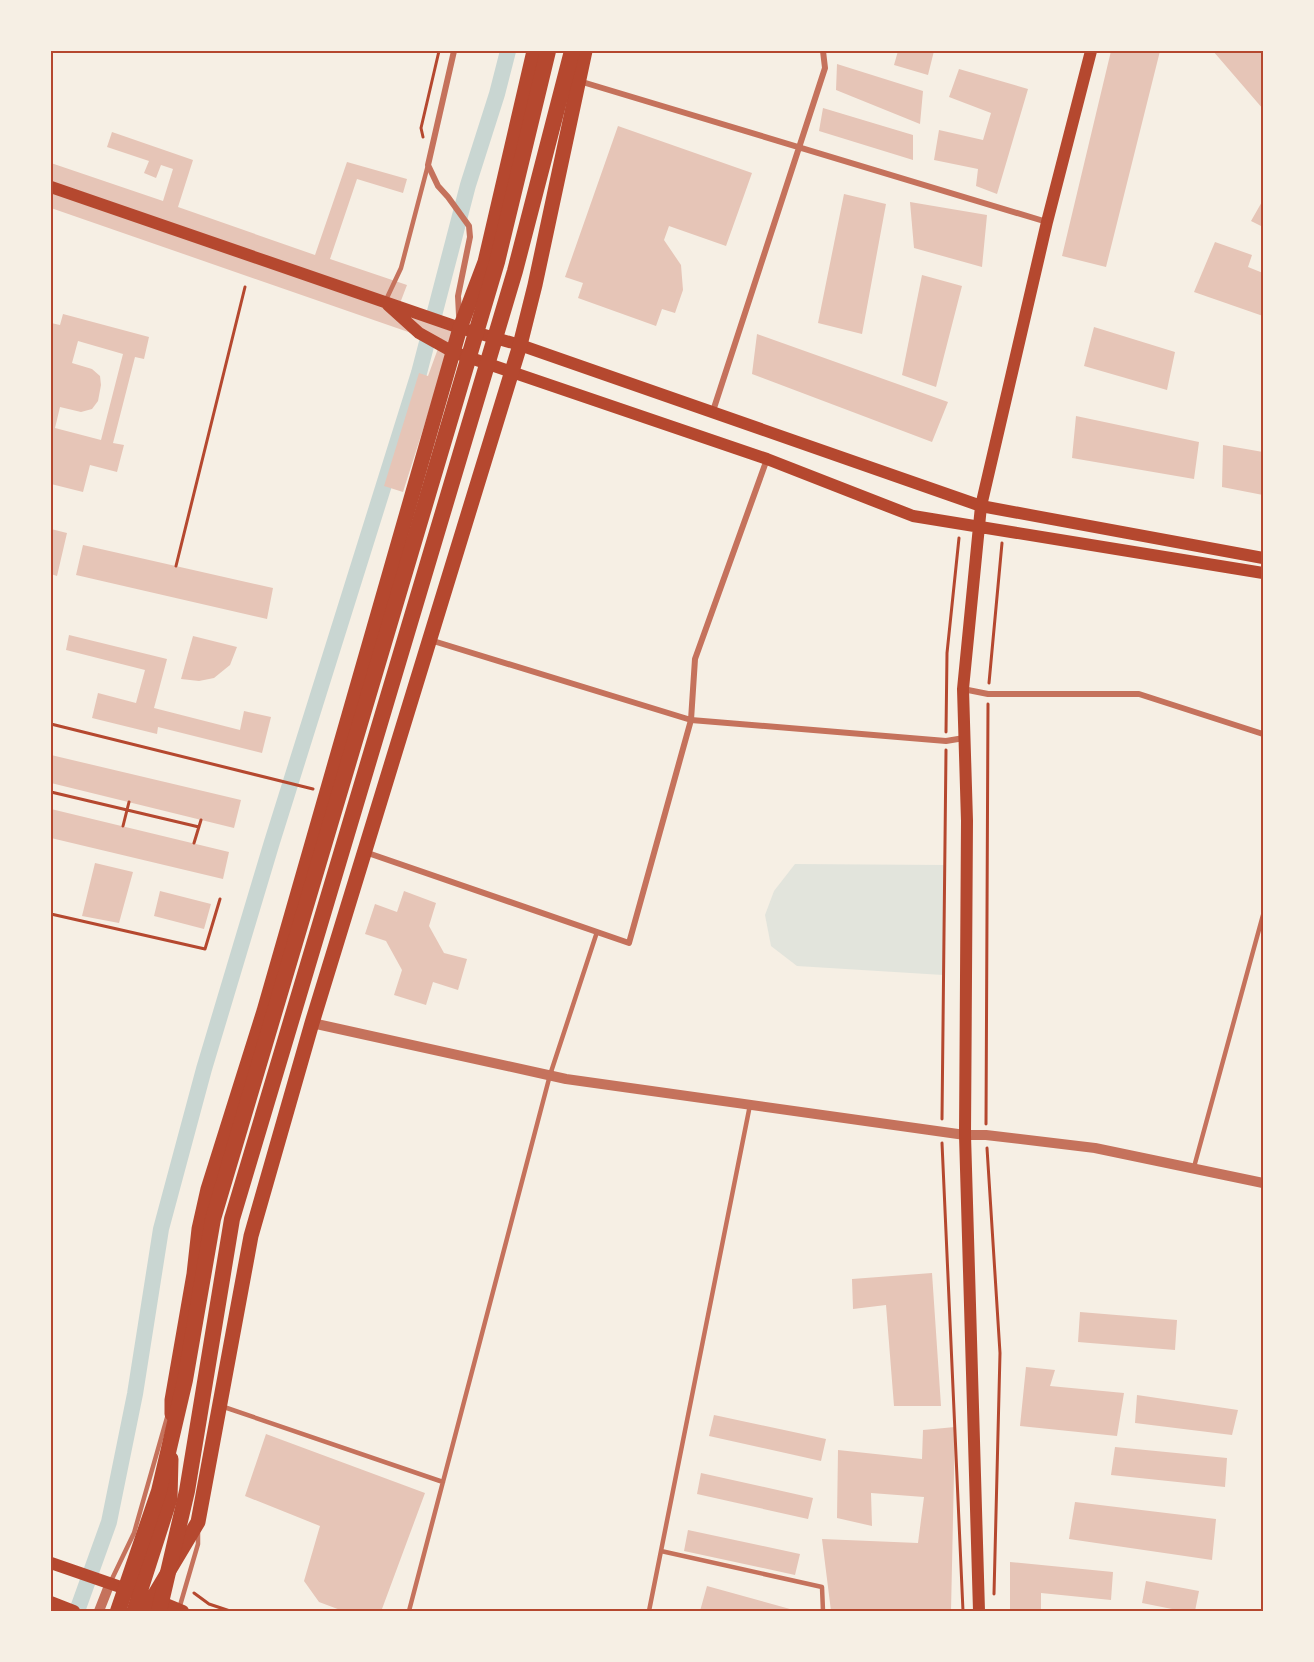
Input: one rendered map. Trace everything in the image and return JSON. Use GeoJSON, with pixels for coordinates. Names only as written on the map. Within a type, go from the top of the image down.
{"type":"FeatureCollection","features":[{"type":"Feature","properties":{"kind":"highway"},"geometry":{"type":"LineString","coordinates":[[118,1611],[159,1491],[184,1380],[213,1219],[497,262],[548,51]]}},
{"type":"Feature","properties":{"kind":"highway"},"geometry":{"type":"LineString","coordinates":[[149,1603],[186,1491],[232,1219],[515,271],[572,51]]}},
{"type":"Feature","properties":{"kind":"highway"},"geometry":{"type":"LineString","coordinates":[[553,122],[583,51]]}},
{"type":"Feature","properties":{"kind":"main road"},"geometry":{"type":"LineString","coordinates":[[149,1603],[170,1499],[172,1400],[194,1274],[199,1229],[208,1189],[264,1011],[460,328],[485,261],[534,51]]}},
{"type":"Feature","properties":{"kind":"main road"},"geometry":{"type":"LineString","coordinates":[[134,1611],[149,1603],[198,1522],[251,1236],[312,1023],[520,345],[538,274],[579,81],[583,51]]}},
{"type":"Feature","properties":{"kind":"main road"},"geometry":{"type":"LineString","coordinates":[[979,1611],[965,1135],[968,855],[963,689],[981,506],[1047,222],[1091,51]]}},
{"type":"Feature","properties":{"kind":"main road"},"geometry":{"type":"LineString","coordinates":[[51,187],[460,328],[520,345],[713,411],[981,506],[1263,558]]}},
{"type":"Feature","properties":{"kind":"main road"},"geometry":{"type":"LineString","coordinates":[[385,302],[419,333],[453,352],[767,459],[913,516],[1263,573]]}},
{"type":"Feature","properties":{"kind":"main road"},"geometry":{"type":"LineString","coordinates":[[54,1564],[110,1582],[149,1603],[180,1610]]}},
{"type":"Feature","properties":{"kind":"main road"},"geometry":{"type":"LineString","coordinates":[[51,1602],[74,1611]]}},
{"type":"Feature","properties":{"kind":"street"},"geometry":{"type":"LineString","coordinates":[[454,51],[428,165],[438,186],[469,226],[470,237],[458,296],[460,328]]}},
{"type":"Feature","properties":{"kind":"street"},"geometry":{"type":"LineString","coordinates":[[713,411],[825,68],[823,51]]}},
{"type":"Feature","properties":{"kind":"street"},"geometry":{"type":"LineString","coordinates":[[579,81],[1047,222]]}},
{"type":"Feature","properties":{"kind":"street"},"geometry":{"type":"LineString","coordinates":[[364,851],[629,943],[691,720],[695,659],[767,459]]}},
{"type":"Feature","properties":{"kind":"street"},"geometry":{"type":"LineString","coordinates":[[429,640],[691,720],[946,741],[964,738]]}},
{"type":"Feature","properties":{"kind":"street"},"geometry":{"type":"LineString","coordinates":[[963,689],[988,694],[1139,694],[1263,734]]}},
{"type":"Feature","properties":{"kind":"street"},"geometry":{"type":"LineString","coordinates":[[312,1023],[550,1075],[942,1132],[1095,1148],[1263,1183]]}},
{"type":"Feature","properties":{"kind":"street"},"geometry":{"type":"LineString","coordinates":[[99,1611],[110,1582]]}},
{"type":"Feature","properties":{"kind":"lane"},"geometry":{"type":"LineString","coordinates":[[385,302],[401,268],[428,165]]}},
{"type":"Feature","properties":{"kind":"lane"},"geometry":{"type":"LineString","coordinates":[[1194,1167],[1263,915]]}},
{"type":"Feature","properties":{"kind":"lane"},"geometry":{"type":"LineString","coordinates":[[409,1611],[550,1075],[597,932]]}},
{"type":"Feature","properties":{"kind":"lane"},"geometry":{"type":"LineString","coordinates":[[650,1611],[660,1551],[750,1105]]}},
{"type":"Feature","properties":{"kind":"lane"},"geometry":{"type":"LineString","coordinates":[[110,1582],[134,1533],[172,1400]]}},
{"type":"Feature","properties":{"kind":"lane"},"geometry":{"type":"LineString","coordinates":[[219,1406],[443,1482]]}},
{"type":"Feature","properties":{"kind":"lane"},"geometry":{"type":"LineString","coordinates":[[180,1610],[198,1544],[198,1522]]}},
{"type":"Feature","properties":{"kind":"lane"},"geometry":{"type":"LineString","coordinates":[[660,1551],[822,1587],[823,1611]]}},
{"type":"Feature","properties":{"kind":"path"},"geometry":{"type":"LineString","coordinates":[[428,165],[421,129],[439,51]]}},
{"type":"Feature","properties":{"kind":"path"},"geometry":{"type":"LineString","coordinates":[[176,566],[245,287]]}},
{"type":"Feature","properties":{"kind":"path"},"geometry":{"type":"LineString","coordinates":[[961,524],[947,653],[942,1132],[963,1611]]}},
{"type":"Feature","properties":{"kind":"path"},"geometry":{"type":"LineString","coordinates":[[994,1599],[1000,1353],[986,1135],[988,694],[1003,531]]}},
{"type":"Feature","properties":{"kind":"path"},"geometry":{"type":"LineString","coordinates":[[51,724],[302,786]]}},
{"type":"Feature","properties":{"kind":"path"},"geometry":{"type":"LineString","coordinates":[[51,792],[199,827]]}},
{"type":"Feature","properties":{"kind":"path"},"geometry":{"type":"LineString","coordinates":[[123,826],[129,802]]}},
{"type":"Feature","properties":{"kind":"path"},"geometry":{"type":"LineString","coordinates":[[194,843],[201,820]]}},
{"type":"Feature","properties":{"kind":"path"},"geometry":{"type":"LineString","coordinates":[[51,914],[205,949],[220,898]]}},
{"type":"Feature","properties":{"kind":"path"},"geometry":{"type":"LineString","coordinates":[[186,1582],[196,1596],[209,1604],[230,1611]]}},
{"type":"Feature","properties":{"kind":"shaded area"},"geometry":{"type":"Polygon","coordinates":[[[795,864],[945,865],[943,975],[797,966],[771,946],[765,915],[774,891],[795,864]]]}},
{"type":"Feature","properties":{"kind":"building"},"geometry":{"type":"Polygon","coordinates":[[[898,51],[934,51],[928,75],[894,65],[898,51]]]}},
{"type":"Feature","properties":{"kind":"building"},"geometry":{"type":"Polygon","coordinates":[[[1111,51],[1160,51],[1106,267],[1062,256],[1111,51]]]}},
{"type":"Feature","properties":{"kind":"building"},"geometry":{"type":"Polygon","coordinates":[[[1213,51],[1260,51],[1263,55],[1263,109],[1213,51]]]}},
{"type":"Feature","properties":{"kind":"building"},"geometry":{"type":"Polygon","coordinates":[[[837,64],[923,91],[920,124],[836,90],[837,64]]]}},
{"type":"Feature","properties":{"kind":"building"},"geometry":{"type":"Polygon","coordinates":[[[959,69],[1028,89],[997,194],[976,186],[978,169],[934,160],[939,130],[983,140],[991,113],[949,97],[959,69]]]}},
{"type":"Feature","properties":{"kind":"building"},"geometry":{"type":"Polygon","coordinates":[[[823,108],[913,135],[913,160],[819,131],[823,108]]]}},
{"type":"Feature","properties":{"kind":"building"},"geometry":{"type":"Polygon","coordinates":[[[618,126],[752,173],[726,246],[669,226],[664,240],[681,265],[683,290],[675,313],[662,309],[656,326],[578,298],[583,283],[565,277],[618,126]]]}},
{"type":"Feature","properties":{"kind":"building"},"geometry":{"type":"Polygon","coordinates":[[[112,132],[193,160],[178,207],[315,255],[347,162],[407,179],[403,193],[357,179],[330,259],[407,285],[397,311],[454,332],[403,492],[384,486],[419,373],[428,376],[440,343],[51,208],[51,163],[163,201],[173,169],[161,165],[156,178],[144,173],[149,161],[107,147],[112,132]]]}},
{"type":"Feature","properties":{"kind":"building"},"geometry":{"type":"Polygon","coordinates":[[[844,194],[886,204],[862,334],[818,323],[844,194]]]}},
{"type":"Feature","properties":{"kind":"building"},"geometry":{"type":"Polygon","coordinates":[[[1263,200],[1263,227],[1251,221],[1263,200]]]}},
{"type":"Feature","properties":{"kind":"building"},"geometry":{"type":"Polygon","coordinates":[[[910,202],[987,215],[982,267],[914,248],[910,202]]]}},
{"type":"Feature","properties":{"kind":"building"},"geometry":{"type":"Polygon","coordinates":[[[1215,242],[1252,255],[1248,267],[1263,273],[1263,316],[1194,292],[1215,242]]]}},
{"type":"Feature","properties":{"kind":"building"},"geometry":{"type":"Polygon","coordinates":[[[922,275],[962,286],[936,387],[902,375],[922,275]]]}},
{"type":"Feature","properties":{"kind":"building"},"geometry":{"type":"Polygon","coordinates":[[[63,314],[149,337],[144,359],[135,357],[113,443],[124,445],[117,472],[90,465],[83,492],[51,484],[51,323],[60,325],[63,314]],[[78,341],[72,363],[92,369],[100,376],[98,401],[92,409],[81,412],[60,407],[55,428],[101,440],[123,354],[78,341]]]}},
{"type":"Feature","properties":{"kind":"building"},"geometry":{"type":"Polygon","coordinates":[[[1094,327],[1175,352],[1167,390],[1084,366],[1094,327]]]}},
{"type":"Feature","properties":{"kind":"building"},"geometry":{"type":"Polygon","coordinates":[[[757,334],[948,402],[932,442],[752,374],[757,334]]]}},
{"type":"Feature","properties":{"kind":"building"},"geometry":{"type":"Polygon","coordinates":[[[1076,416],[1199,442],[1194,479],[1072,458],[1076,416]]]}},
{"type":"Feature","properties":{"kind":"building"},"geometry":{"type":"Polygon","coordinates":[[[1223,445],[1263,452],[1263,495],[1222,487],[1223,445]]]}},
{"type":"Feature","properties":{"kind":"building"},"geometry":{"type":"Polygon","coordinates":[[[51,529],[67,533],[57,576],[51,574],[51,529]]]}},
{"type":"Feature","properties":{"kind":"building"},"geometry":{"type":"Polygon","coordinates":[[[83,545],[273,588],[267,619],[76,575],[83,545]]]}},
{"type":"Feature","properties":{"kind":"building"},"geometry":{"type":"Polygon","coordinates":[[[69,635],[167,659],[154,708],[240,730],[244,711],[271,717],[262,753],[158,727],[157,734],[92,718],[98,693],[136,703],[145,670],[66,650],[69,635]]]}},
{"type":"Feature","properties":{"kind":"building"},"geometry":{"type":"Polygon","coordinates":[[[193,636],[237,647],[230,665],[214,678],[199,681],[181,679],[193,636]]]}},
{"type":"Feature","properties":{"kind":"building"},"geometry":{"type":"Polygon","coordinates":[[[51,755],[241,800],[234,828],[51,783],[51,755]]]}},
{"type":"Feature","properties":{"kind":"building"},"geometry":{"type":"Polygon","coordinates":[[[51,809],[229,852],[223,879],[51,838],[51,809]]]}},
{"type":"Feature","properties":{"kind":"building"},"geometry":{"type":"Polygon","coordinates":[[[95,863],[133,872],[119,923],[82,916],[95,863]]]}},
{"type":"Feature","properties":{"kind":"building"},"geometry":{"type":"Polygon","coordinates":[[[160,891],[211,904],[204,929],[154,916],[160,891]]]}},
{"type":"Feature","properties":{"kind":"building"},"geometry":{"type":"Polygon","coordinates":[[[404,891],[436,903],[429,926],[444,953],[467,959],[458,990],[433,982],[426,1005],[394,995],[402,970],[386,941],[365,934],[375,904],[397,912],[404,891]]]}},
{"type":"Feature","properties":{"kind":"building"},"geometry":{"type":"Polygon","coordinates":[[[932,1273],[941,1406],[894,1406],[886,1305],[853,1309],[852,1279],[932,1273]]]}},
{"type":"Feature","properties":{"kind":"building"},"geometry":{"type":"Polygon","coordinates":[[[1080,1312],[1177,1320],[1175,1350],[1078,1342],[1080,1312]]]}},
{"type":"Feature","properties":{"kind":"building"},"geometry":{"type":"Polygon","coordinates":[[[1026,1367],[1055,1370],[1050,1386],[1124,1393],[1117,1436],[1020,1426],[1026,1367]]]}},
{"type":"Feature","properties":{"kind":"building"},"geometry":{"type":"Polygon","coordinates":[[[1137,1395],[1238,1410],[1232,1435],[1135,1423],[1137,1395]]]}},
{"type":"Feature","properties":{"kind":"building"},"geometry":{"type":"Polygon","coordinates":[[[714,1415],[826,1439],[821,1461],[709,1436],[714,1415]]]}},
{"type":"Feature","properties":{"kind":"building"},"geometry":{"type":"Polygon","coordinates":[[[955,1427],[951,1611],[831,1611],[822,1539],[918,1543],[924,1497],[871,1493],[872,1526],[837,1518],[838,1450],[922,1459],[923,1430],[955,1427]]]}},
{"type":"Feature","properties":{"kind":"building"},"geometry":{"type":"Polygon","coordinates":[[[266,1434],[425,1493],[382,1609],[379,1611],[343,1611],[319,1602],[304,1581],[320,1526],[245,1496],[266,1434]]]}},
{"type":"Feature","properties":{"kind":"building"},"geometry":{"type":"Polygon","coordinates":[[[1115,1447],[1227,1458],[1225,1487],[1111,1475],[1115,1447]]]}},
{"type":"Feature","properties":{"kind":"building"},"geometry":{"type":"Polygon","coordinates":[[[701,1473],[813,1498],[808,1519],[697,1494],[701,1473]]]}},
{"type":"Feature","properties":{"kind":"building"},"geometry":{"type":"Polygon","coordinates":[[[1075,1502],[1216,1519],[1212,1560],[1069,1539],[1075,1502]]]}},
{"type":"Feature","properties":{"kind":"building"},"geometry":{"type":"Polygon","coordinates":[[[688,1530],[800,1554],[795,1575],[684,1551],[688,1530]]]}},
{"type":"Feature","properties":{"kind":"building"},"geometry":{"type":"Polygon","coordinates":[[[1010,1562],[1113,1572],[1111,1600],[1041,1593],[1041,1611],[1010,1611],[1010,1562]]]}},
{"type":"Feature","properties":{"kind":"building"},"geometry":{"type":"Polygon","coordinates":[[[1146,1581],[1199,1591],[1195,1611],[1182,1611],[1142,1603],[1146,1581]]]}},
{"type":"Feature","properties":{"kind":"building"},"geometry":{"type":"Polygon","coordinates":[[[707,1586],[790,1609],[790,1611],[700,1611],[707,1586]]]}},
{"type":"Feature","properties":{"kind":"waterway"},"geometry":{"type":"LineString","coordinates":[[77,1611],[109,1522],[135,1394],[161,1229],[204,1069],[272,842],[419,373],[468,185],[508,51]]}}]}
